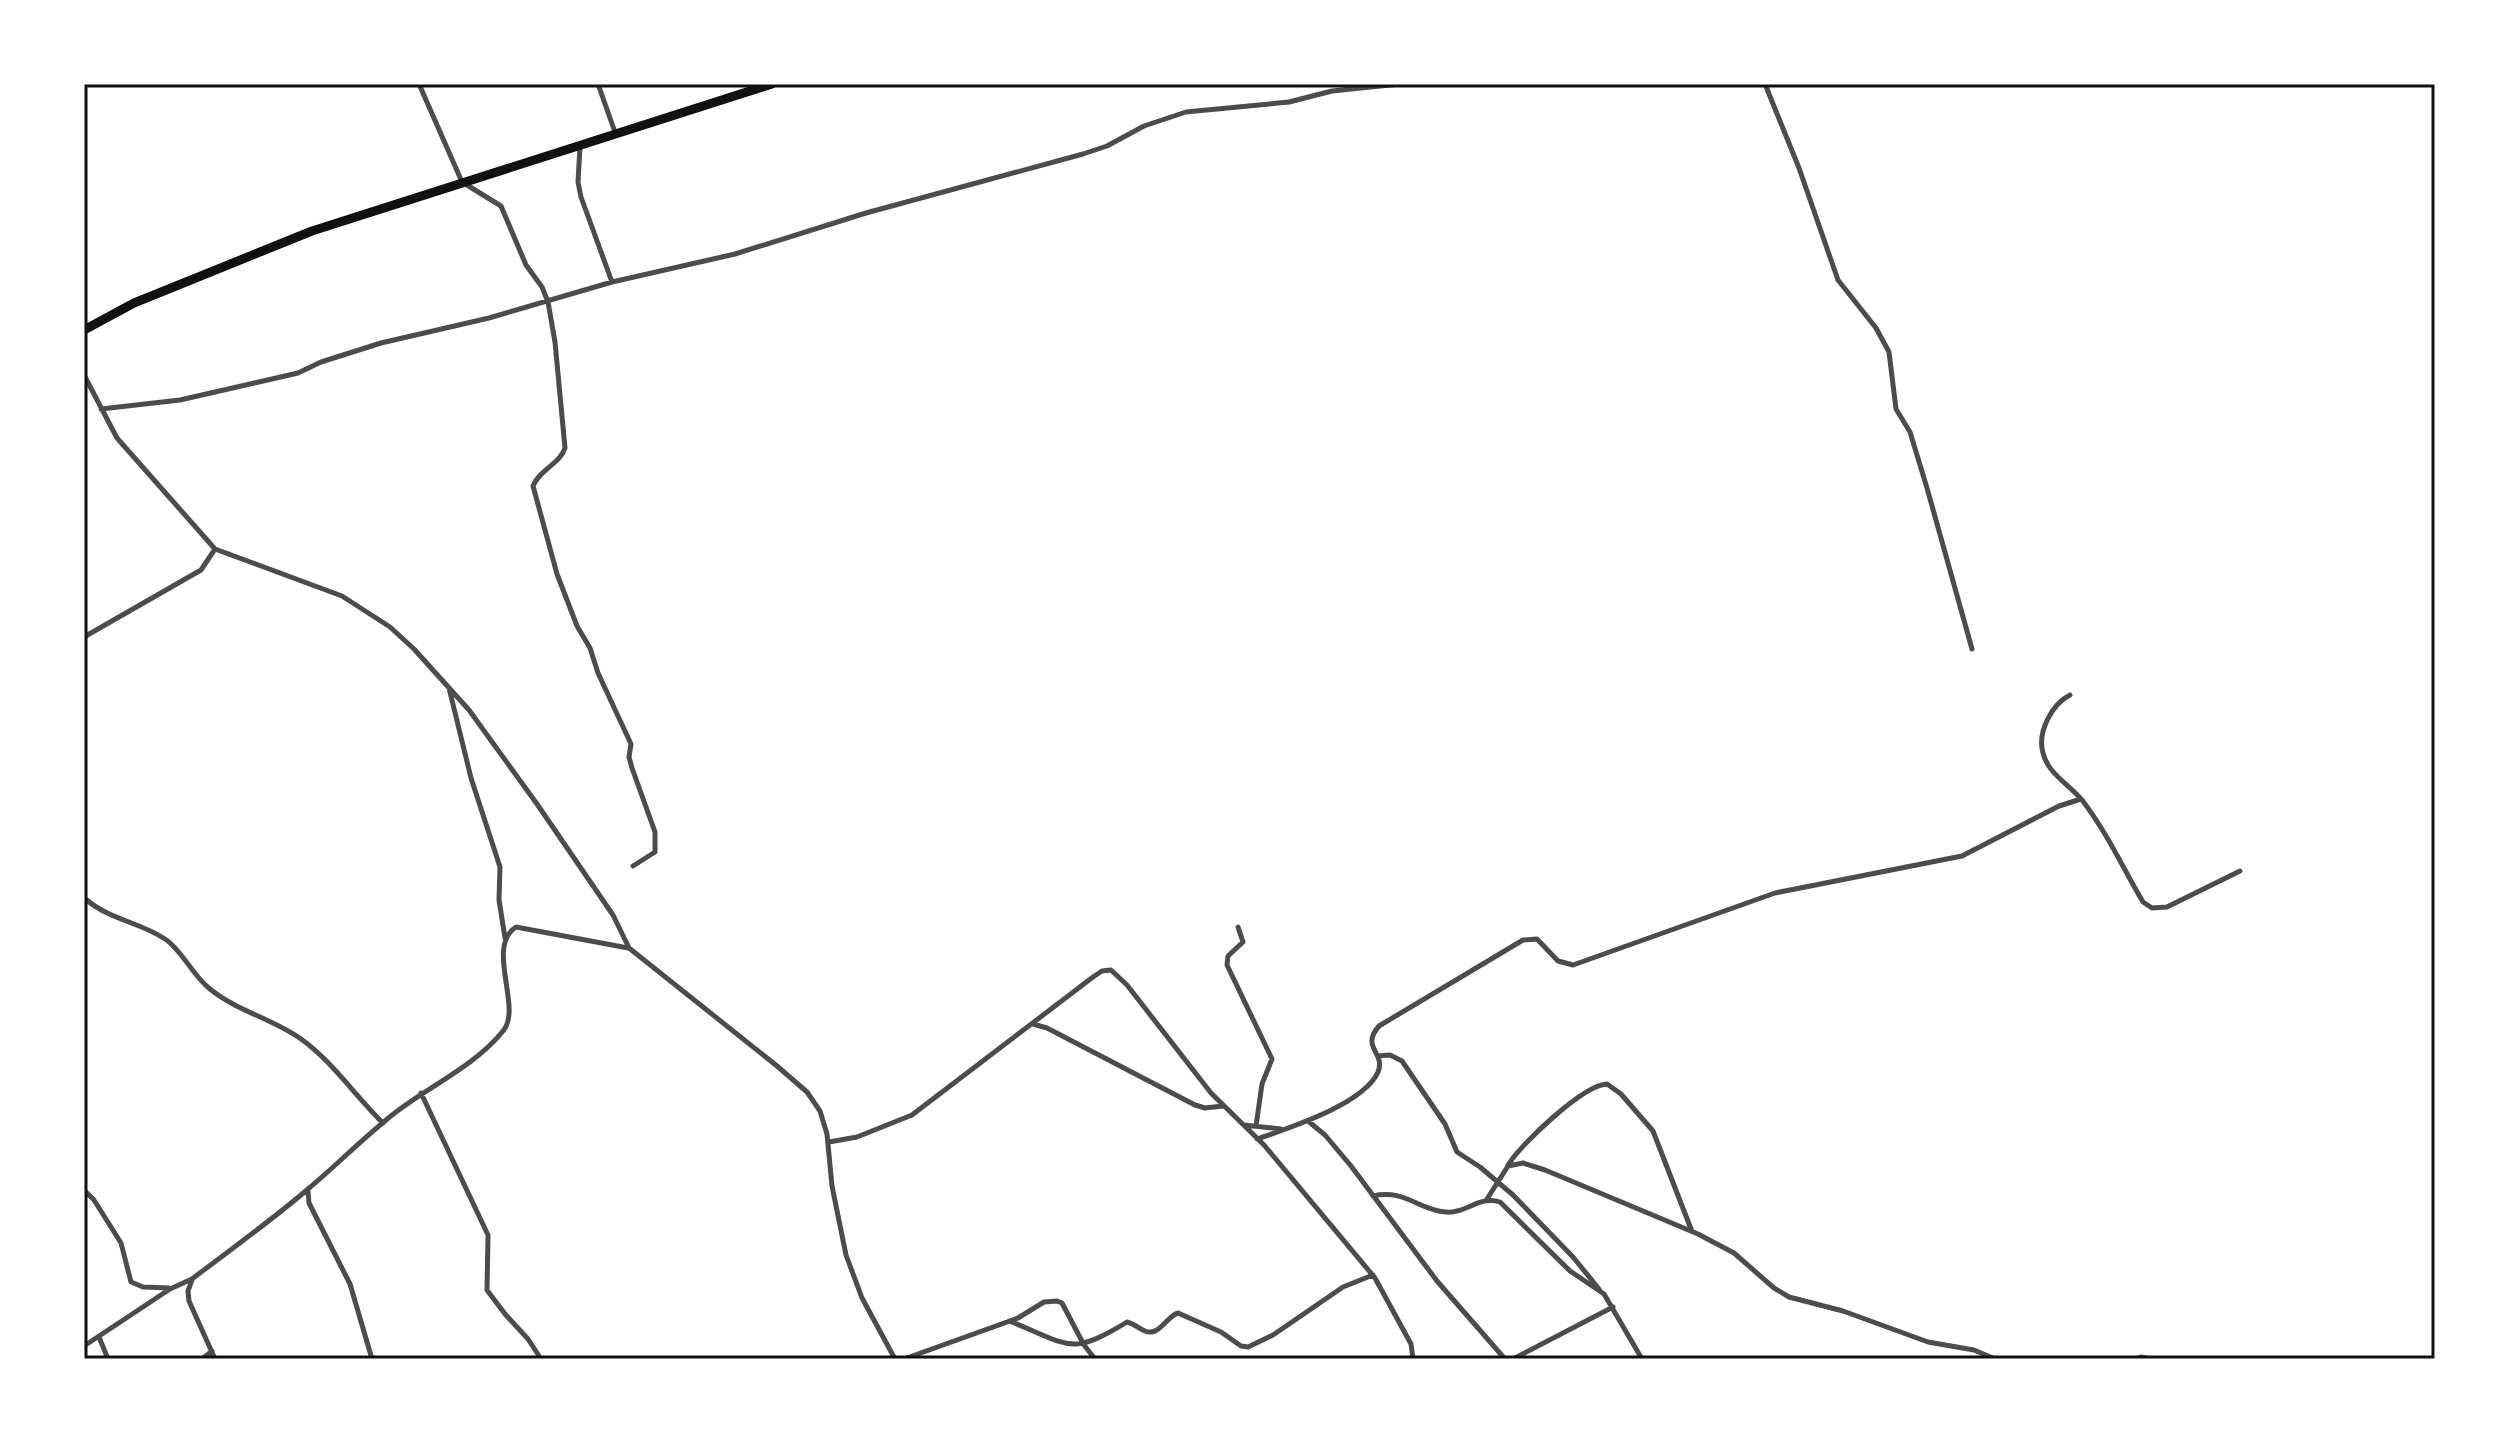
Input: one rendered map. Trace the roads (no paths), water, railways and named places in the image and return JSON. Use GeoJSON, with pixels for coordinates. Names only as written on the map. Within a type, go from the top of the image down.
{"type":"FeatureCollection","features":[{"type":"Feature","properties":{"kind":"highway"},"geometry":{"type":"LineString","coordinates":[[84,330],[134,303],[270,246],[772,84]]}},
{"type":"Feature","properties":{"kind":"street"},"geometry":{"type":"LineString","coordinates":[[419,84],[462,182],[501,206],[528,270],[542,287],[548,302],[565,448],[563,455],[542,471],[533,486],[557,574],[631,744],[629,757],[655,832],[655,852],[633,866]]}},
{"type":"Feature","properties":{"kind":"street"},"geometry":{"type":"LineString","coordinates":[[598,84],[616,135]]}},
{"type":"Feature","properties":{"kind":"street"},"geometry":{"type":"LineString","coordinates":[[101,409],[180,400],[298,373],[342,354],[548,302],[612,282],[735,254],[866,213],[1083,154],[1107,146],[1144,126],[1186,112],[1289,102],[1332,91],[1400,84]]}},
{"type":"Feature","properties":{"kind":"street"},"geometry":{"type":"LineString","coordinates":[[1765,84],[1802,176],[1830,263],[1845,289],[1884,340],[1889,352],[1896,409],[1910,432],[1972,649]]}},
{"type":"Feature","properties":{"kind":"street"},"geometry":{"type":"LineString","coordinates":[[580,147],[578,182],[581,197],[612,282]]}},
{"type":"Feature","properties":{"kind":"street"},"geometry":{"type":"LineString","coordinates":[[84,375],[129,455],[215,549],[342,596],[390,627],[414,649],[469,710],[580,865],[613,915],[629,948],[807,1092],[820,1111],[829,1142],[832,1186],[846,1255],[862,1298],[895,1359]]}},
{"type":"Feature","properties":{"kind":"street"},"geometry":{"type":"LineString","coordinates":[[84,637],[204,568],[215,549]]}},
{"type":"Feature","properties":{"kind":"street"},"geometry":{"type":"LineString","coordinates":[[84,1346],[170,1289],[192,1279],[307,1190],[383,1123],[421,1093],[473,1059],[504,1031],[509,1013],[504,964],[506,940],[499,900],[500,867],[471,778],[449,687]]}},
{"type":"Feature","properties":{"kind":"street"},"geometry":{"type":"LineString","coordinates":[[2070,695],[2060,700],[2054,709],[2041,737],[2041,747],[2050,768],[2081,799],[2097,822],[2143,902],[2152,908],[2167,907],[2240,871]]}},
{"type":"Feature","properties":{"kind":"street"},"geometry":{"type":"LineString","coordinates":[[1257,1139],[1307,1121],[1357,1094],[1379,1071],[1380,1062],[1371,1039],[1379,1026],[1523,940],[1531,938],[1542,941],[1558,961],[1573,965],[1775,893],[1962,856],[2059,806],[2081,799]]}},
{"type":"Feature","properties":{"kind":"street"},"geometry":{"type":"LineString","coordinates":[[84,898],[112,917],[145,928],[169,941],[192,972],[213,992],[272,1020],[302,1040],[383,1123]]}},
{"type":"Feature","properties":{"kind":"street"},"geometry":{"type":"LineString","coordinates":[[506,940],[516,927],[629,948]]}},
{"type":"Feature","properties":{"kind":"street"},"geometry":{"type":"LineString","coordinates":[[1238,927],[1243,942],[1228,956],[1227,965],[1272,1059],[1262,1084],[1256,1126]]}},
{"type":"Feature","properties":{"kind":"street"},"geometry":{"type":"LineString","coordinates":[[829,1142],[857,1137],[912,1115],[1093,977],[1111,970],[1127,985],[1224,1106],[1257,1139],[1373,1275],[1411,1344],[1413,1359]]}},
{"type":"Feature","properties":{"kind":"street"},"geometry":{"type":"LineString","coordinates":[[1032,1024],[1047,1028],[1195,1105],[1205,1108],[1224,1106]]}},
{"type":"Feature","properties":{"kind":"street"},"geometry":{"type":"LineString","coordinates":[[1378,1056],[1390,1055],[1402,1061],[1445,1124],[1457,1152],[1480,1167],[1531,1212],[1613,1307],[1642,1359]]}},
{"type":"Feature","properties":{"kind":"street"},"geometry":{"type":"LineString","coordinates":[[1487,1199],[1523,1144],[1591,1088],[1607,1084],[1621,1094],[1653,1131],[1692,1231]]}},
{"type":"Feature","properties":{"kind":"street"},"geometry":{"type":"LineString","coordinates":[[421,1093],[488,1235],[487,1290],[541,1359]]}},
{"type":"Feature","properties":{"kind":"street"},"geometry":{"type":"LineString","coordinates":[[1307,1121],[1325,1135],[1437,1281],[1505,1359]]}},
{"type":"Feature","properties":{"kind":"street"},"geometry":{"type":"LineString","coordinates":[[1243,1125],[1285,1129]]}},
{"type":"Feature","properties":{"kind":"street"},"geometry":{"type":"LineString","coordinates":[[1508,1166],[1523,1163],[1545,1170],[1692,1231],[1734,1253],[1789,1297],[1843,1311],[1928,1342],[1974,1350],[1995,1359]]}},
{"type":"Feature","properties":{"kind":"street"},"geometry":{"type":"LineString","coordinates":[[84,1190],[94,1200],[121,1243],[131,1282],[143,1287],[170,1289]]}},
{"type":"Feature","properties":{"kind":"street"},"geometry":{"type":"LineString","coordinates":[[307,1190],[309,1203],[350,1284],[372,1359]]}},
{"type":"Feature","properties":{"kind":"street"},"geometry":{"type":"LineString","coordinates":[[1373,1196],[1402,1196],[1434,1210],[1451,1213],[1487,1199],[1500,1202],[1570,1271],[1600,1290]]}},
{"type":"Feature","properties":{"kind":"street"},"geometry":{"type":"LineString","coordinates":[[1009,1321],[1060,1343],[1084,1345],[1097,1341],[1127,1322],[1153,1332],[1171,1315],[1178,1313],[1248,1347],[1273,1335],[1343,1287],[1373,1275]]}},
{"type":"Feature","properties":{"kind":"street"},"geometry":{"type":"LineString","coordinates":[[192,1279],[189,1301],[215,1359]]}},
{"type":"Feature","properties":{"kind":"street"},"geometry":{"type":"LineString","coordinates":[[904,1359],[1009,1321],[1044,1302],[1057,1301],[1095,1359]]}},
{"type":"Feature","properties":{"kind":"street"},"geometry":{"type":"LineString","coordinates":[[1513,1359],[1613,1307]]}},
{"type":"Feature","properties":{"kind":"street"},"geometry":{"type":"LineString","coordinates":[[99,1337],[108,1359]]}},
{"type":"Feature","properties":{"kind":"street"},"geometry":{"type":"LineString","coordinates":[[202,1359],[212,1351]]}},
{"type":"Feature","properties":{"kind":"street"},"geometry":{"type":"LineString","coordinates":[[2049,1359],[2078,1359]]}},
{"type":"Feature","properties":{"kind":"street"},"geometry":{"type":"LineString","coordinates":[[2135,1359],[2151,1359]]}}]}
